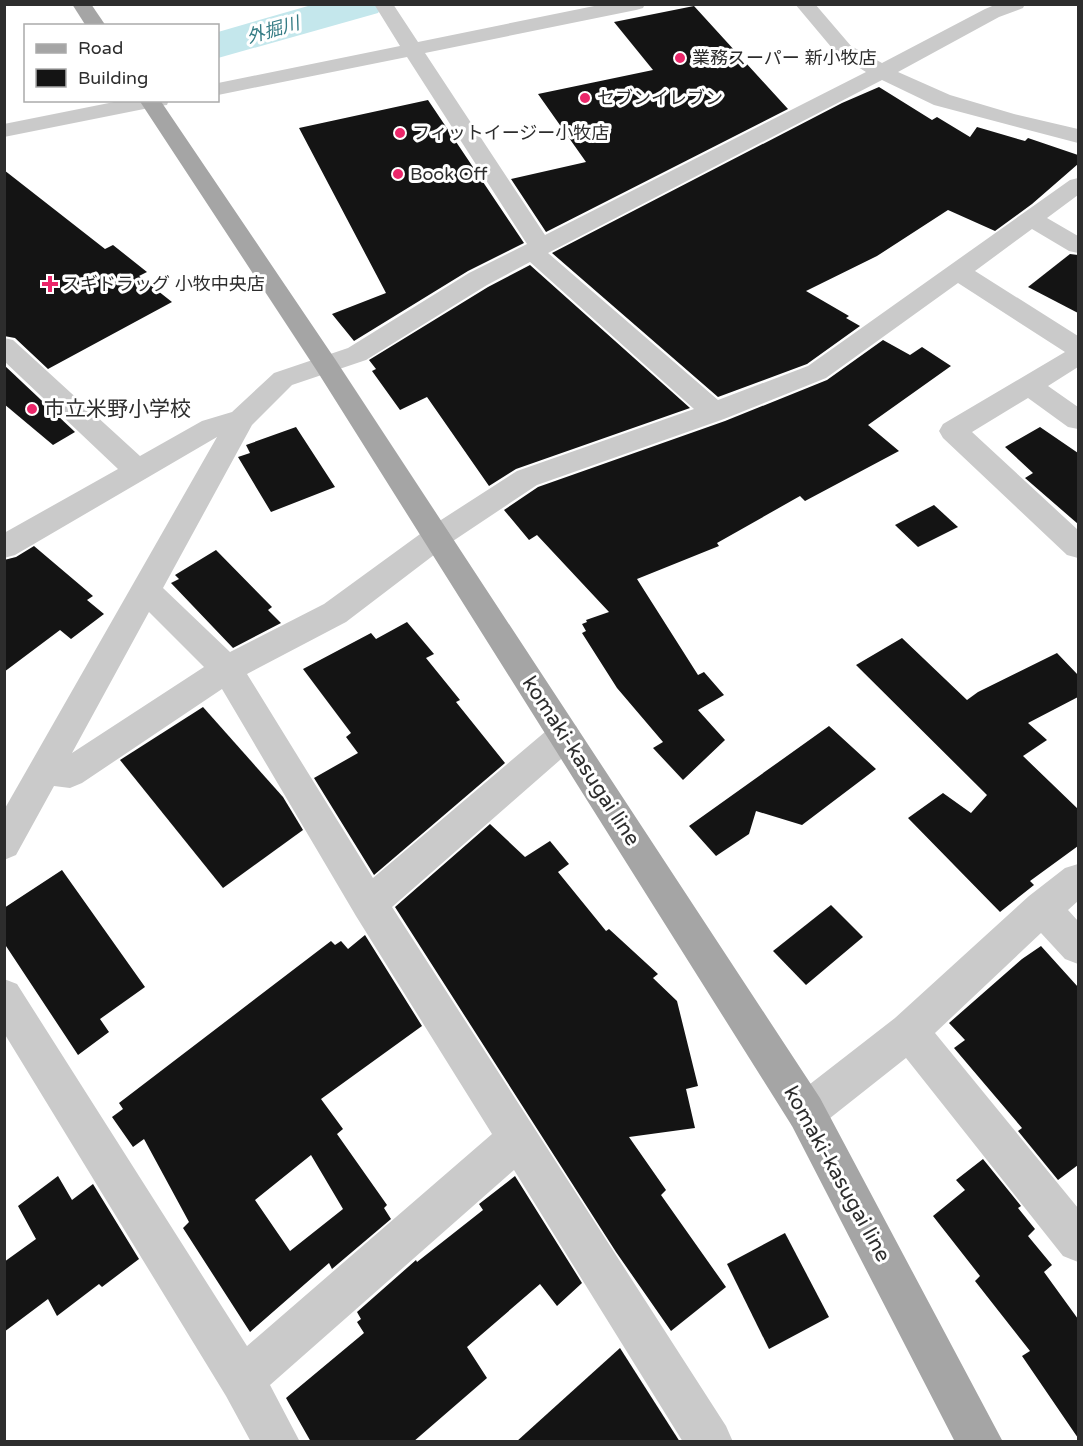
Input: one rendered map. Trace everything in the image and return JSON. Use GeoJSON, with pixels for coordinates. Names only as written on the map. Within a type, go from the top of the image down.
{"type":"FeatureCollection","features":[{"type":"Feature","properties":{"kind":"main road"},"geometry":{"type":"LineString","coordinates":[[81,4],[95,24]]}},
{"type":"Feature","properties":{"kind":"main road","name":"komaki-kasugai line"},"geometry":{"type":"LineString","coordinates":[[154,102],[326,364],[806,1112],[980,1442]]}},
{"type":"Feature","properties":{"kind":"street"},"geometry":{"type":"LineString","coordinates":[[383,4],[536,248],[714,412]]}},
{"type":"Feature","properties":{"kind":"street"},"geometry":{"type":"LineString","coordinates":[[219,89],[636,4]]}},
{"type":"Feature","properties":{"kind":"street"},"geometry":{"type":"LineString","coordinates":[[804,4],[844,50],[882,72],[942,100],[1078,136]]}},
{"type":"Feature","properties":{"kind":"street"},"geometry":{"type":"LineString","coordinates":[[4,844],[242,419],[284,379],[357,354],[478,279],[536,248],[882,72],[992,13],[1016,4]]}},
{"type":"Feature","properties":{"kind":"street"},"geometry":{"type":"LineString","coordinates":[[4,131],[148,102]]}},
{"type":"Feature","properties":{"kind":"street"},"geometry":{"type":"LineString","coordinates":[[45,771],[70,773],[227,669],[335,613],[437,537],[527,478],[714,412],[817,372],[1078,186]]}},
{"type":"Feature","properties":{"kind":"street"},"geometry":{"type":"LineString","coordinates":[[1032,219],[1078,246]]}},
{"type":"Feature","properties":{"kind":"street"},"geometry":{"type":"LineString","coordinates":[[959,272],[1078,348]]}},
{"type":"Feature","properties":{"kind":"street"},"geometry":{"type":"LineString","coordinates":[[4,346],[138,471]]}},
{"type":"Feature","properties":{"kind":"street"},"geometry":{"type":"LineString","coordinates":[[1078,356],[953,431],[1078,547]]}},
{"type":"Feature","properties":{"kind":"street"},"geometry":{"type":"LineString","coordinates":[[1029,386],[1078,420]]}},
{"type":"Feature","properties":{"kind":"street"},"geometry":{"type":"LineString","coordinates":[[4,547],[212,429],[242,419]]}},
{"type":"Feature","properties":{"kind":"street"},"geometry":{"type":"LineString","coordinates":[[147,591],[227,669],[369,904],[710,1442]]}},
{"type":"Feature","properties":{"kind":"street"},"geometry":{"type":"LineString","coordinates":[[369,904],[564,736]]}},
{"type":"Feature","properties":{"kind":"street"},"geometry":{"type":"LineString","coordinates":[[806,1112],[909,1031],[1042,908],[1078,880]]}},
{"type":"Feature","properties":{"kind":"street"},"geometry":{"type":"LineString","coordinates":[[1042,908],[1078,947]]}},
{"type":"Feature","properties":{"kind":"street"},"geometry":{"type":"LineString","coordinates":[[4,997],[242,1380],[277,1442]]}},
{"type":"Feature","properties":{"kind":"street"},"geometry":{"type":"LineString","coordinates":[[909,1031],[1078,1241]]}},
{"type":"Feature","properties":{"kind":"street"},"geometry":{"type":"LineString","coordinates":[[242,1380],[518,1140]]}},
{"type":"Feature","properties":{"kind":"building"},"geometry":{"type":"Polygon","coordinates":[[[694,6],[788,109],[546,232],[511,179],[586,162],[538,94],[653,70],[614,22],[694,6]]]}},
{"type":"Feature","properties":{"kind":"building"},"geometry":{"type":"Polygon","coordinates":[[[879,87],[932,120],[937,117],[970,137],[977,127],[1025,141],[1028,138],[1078,155],[1078,164],[1032,204],[995,231],[948,210],[877,256],[806,291],[849,316],[846,318],[860,326],[807,364],[718,397],[552,253],[842,103],[879,87]]]}},
{"type":"Feature","properties":{"kind":"building"},"geometry":{"type":"Polygon","coordinates":[[[428,100],[524,243],[468,271],[354,341],[332,314],[386,293],[299,128],[428,100]]]}},
{"type":"Feature","properties":{"kind":"building"},"geometry":{"type":"Polygon","coordinates":[[[4,170],[105,249],[113,245],[147,272],[139,276],[172,302],[48,369],[15,338],[4,336],[4,170]]]}},
{"type":"Feature","properties":{"kind":"building"},"geometry":{"type":"Polygon","coordinates":[[[1070,254],[1078,255],[1078,313],[1028,287],[1070,254]]]}},
{"type":"Feature","properties":{"kind":"building"},"geometry":{"type":"Polygon","coordinates":[[[530,265],[690,408],[516,469],[489,486],[427,397],[400,410],[372,371],[376,369],[369,360],[488,287],[530,265]]]}},
{"type":"Feature","properties":{"kind":"building"},"geometry":{"type":"Polygon","coordinates":[[[883,340],[910,355],[922,347],[951,366],[868,425],[899,451],[805,501],[800,496],[717,543],[719,546],[637,579],[698,675],[704,672],[724,695],[698,710],[725,740],[683,780],[653,748],[663,742],[617,688],[582,633],[586,631],[582,624],[587,622],[586,620],[609,612],[537,535],[529,540],[504,510],[538,487],[725,421],[827,380],[883,340]]]}},
{"type":"Feature","properties":{"kind":"building"},"geometry":{"type":"Polygon","coordinates":[[[4,365],[75,432],[53,445],[4,404],[4,365]]]}},
{"type":"Feature","properties":{"kind":"building"},"geometry":{"type":"Polygon","coordinates":[[[296,427],[335,487],[271,512],[238,457],[250,453],[246,445],[296,427]]]}},
{"type":"Feature","properties":{"kind":"building"},"geometry":{"type":"Polygon","coordinates":[[[1040,427],[1078,453],[1078,524],[1025,478],[1033,473],[1005,447],[1040,427]]]}},
{"type":"Feature","properties":{"kind":"building"},"geometry":{"type":"Polygon","coordinates":[[[934,505],[958,527],[918,547],[895,525],[934,505]]]}},
{"type":"Feature","properties":{"kind":"building"},"geometry":{"type":"Polygon","coordinates":[[[34,546],[93,596],[87,600],[104,614],[71,639],[60,630],[4,672],[4,560],[16,557],[34,546]]]}},
{"type":"Feature","properties":{"kind":"building"},"geometry":{"type":"Polygon","coordinates":[[[216,550],[272,607],[268,610],[281,623],[233,648],[171,583],[179,579],[175,575],[216,550]]]}},
{"type":"Feature","properties":{"kind":"building"},"geometry":{"type":"Polygon","coordinates":[[[407,622],[434,654],[426,658],[460,700],[456,702],[505,763],[374,875],[314,778],[358,753],[346,737],[351,733],[303,669],[371,633],[376,639],[407,622]]]}},
{"type":"Feature","properties":{"kind":"building"},"geometry":{"type":"Polygon","coordinates":[[[902,638],[967,700],[978,692],[1057,653],[1078,675],[1078,697],[1028,723],[1047,740],[1023,756],[1078,809],[1078,846],[1030,881],[1034,885],[1000,912],[908,818],[943,793],[971,813],[987,795],[856,665],[902,638]]]}},
{"type":"Feature","properties":{"kind":"building"},"geometry":{"type":"Polygon","coordinates":[[[203,707],[283,797],[303,830],[223,888],[120,760],[203,707]]]}},
{"type":"Feature","properties":{"kind":"building"},"geometry":{"type":"Polygon","coordinates":[[[829,726],[876,769],[802,825],[756,811],[749,834],[716,856],[689,826],[829,726]]]}},
{"type":"Feature","properties":{"kind":"building"},"geometry":{"type":"Polygon","coordinates":[[[490,824],[525,857],[550,841],[569,864],[558,872],[606,931],[609,929],[658,974],[653,978],[677,1001],[698,1086],[686,1089],[695,1128],[629,1137],[666,1190],[661,1195],[726,1287],[671,1331],[616,1252],[395,907],[490,824]]]}},
{"type":"Feature","properties":{"kind":"building"},"geometry":{"type":"Polygon","coordinates":[[[62,870],[145,987],[100,1019],[109,1032],[78,1055],[4,943],[4,908],[62,870]]]}},
{"type":"Feature","properties":{"kind":"building"},"geometry":{"type":"Polygon","coordinates":[[[831,905],[863,937],[806,985],[773,951],[831,905]]]}},
{"type":"Feature","properties":{"kind":"building"},"geometry":{"type":"Polygon","coordinates":[[[365,935],[422,1026],[321,1099],[343,1129],[337,1134],[387,1205],[384,1208],[391,1219],[332,1269],[329,1263],[250,1332],[183,1228],[189,1222],[144,1139],[133,1147],[112,1117],[123,1109],[119,1103],[331,941],[335,945],[341,941],[348,949],[365,935]],[[311,1155],[255,1200],[290,1251],[343,1209],[311,1155]]]}},
{"type":"Feature","properties":{"kind":"building"},"geometry":{"type":"Polygon","coordinates":[[[1041,946],[1078,987],[1078,1165],[1058,1180],[1018,1131],[1022,1128],[954,1048],[965,1040],[949,1023],[1022,959],[1041,946]]]}},
{"type":"Feature","properties":{"kind":"building"},"geometry":{"type":"Polygon","coordinates":[[[983,1159],[1021,1206],[1018,1208],[1035,1229],[1028,1236],[1052,1265],[1044,1272],[1078,1319],[1078,1438],[1022,1356],[1030,1351],[975,1281],[980,1276],[933,1216],[965,1190],[956,1180],[983,1159]]]}},
{"type":"Feature","properties":{"kind":"building"},"geometry":{"type":"Polygon","coordinates":[[[58,1176],[72,1200],[93,1184],[139,1259],[102,1287],[99,1284],[57,1316],[48,1299],[4,1332],[4,1262],[36,1239],[18,1206],[58,1176]]]}},
{"type":"Feature","properties":{"kind":"building"},"geometry":{"type":"Polygon","coordinates":[[[515,1176],[582,1283],[557,1306],[540,1284],[467,1347],[487,1378],[413,1442],[311,1442],[286,1398],[364,1333],[357,1322],[361,1319],[357,1312],[416,1260],[417,1262],[483,1210],[479,1204],[515,1176]]]}},
{"type":"Feature","properties":{"kind":"building"},"geometry":{"type":"Polygon","coordinates":[[[785,1233],[829,1317],[769,1349],[727,1264],[785,1233]]]}},
{"type":"Feature","properties":{"kind":"building"},"geometry":{"type":"Polygon","coordinates":[[[620,1348],[680,1442],[516,1442],[620,1348]]]}},
{"type":"Feature","properties":{"kind":"waterway","name":"外掘川"},"geometry":{"type":"LineString","coordinates":[[219,45],[363,4]]}},
{"type":"Feature","properties":{"kind":"place","name":"業務スーパー 新小牧店"},"geometry":{"type":"Point","coordinates":[680,58]}},
{"type":"Feature","properties":{"kind":"place","name":"セブンイレブン"},"geometry":{"type":"Point","coordinates":[585,98]}},
{"type":"Feature","properties":{"kind":"place","name":"フィットイージー小牧店"},"geometry":{"type":"Point","coordinates":[400,133]}},
{"type":"Feature","properties":{"kind":"place","name":"Book Off"},"geometry":{"type":"Point","coordinates":[398,174]}},
{"type":"Feature","properties":{"kind":"place","name":"スギドラッグ 小牧中央店"},"geometry":{"type":"Point","coordinates":[50,284]}},
{"type":"Feature","properties":{"kind":"place","name":"市立米野小学校"},"geometry":{"type":"Point","coordinates":[32,409]}}]}
